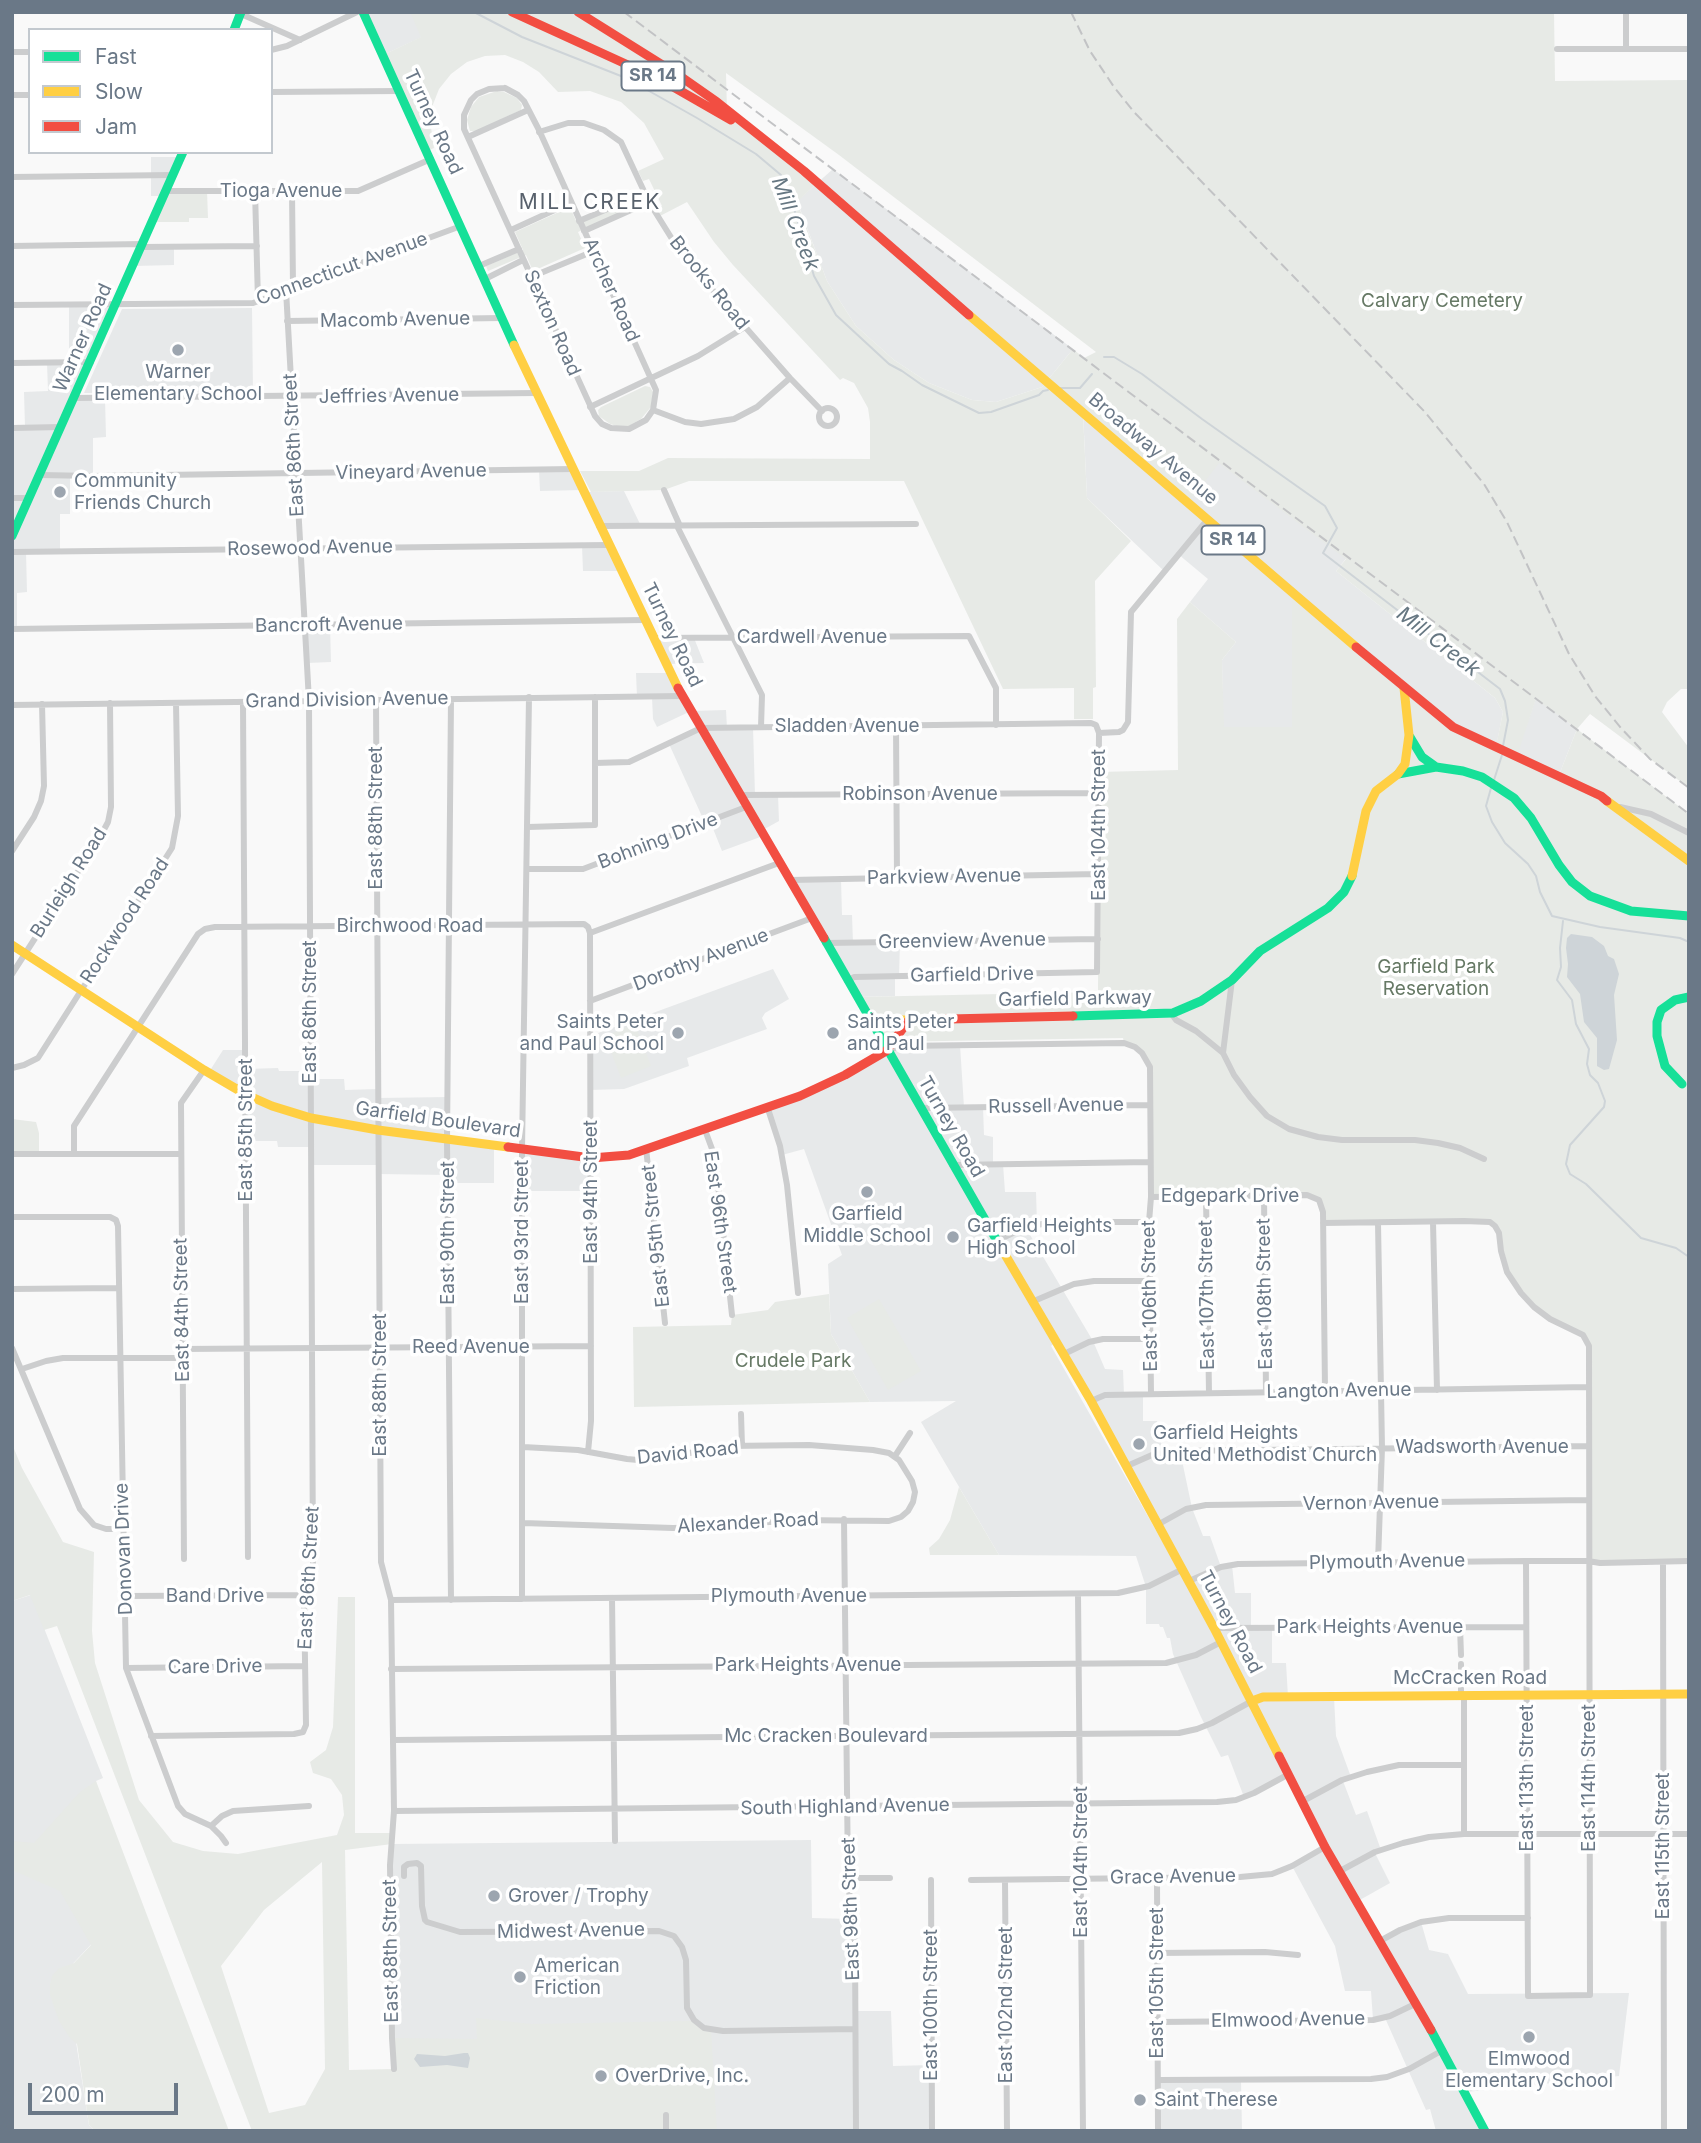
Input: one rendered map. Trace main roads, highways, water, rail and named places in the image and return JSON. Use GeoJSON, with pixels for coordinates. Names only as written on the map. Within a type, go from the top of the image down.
{"type":"FeatureCollection","features":[{"type":"Feature","properties":{"kind":"main road","name":"Turney Road"},"geometry":{"type":"LineString","coordinates":[[363,12],[536,393],[682,696],[1091,1401],[1214,1628],[1325,1847],[1443,2050],[1485,2131]]}},
{"type":"Feature","properties":{"kind":"main road","name":"Broadway Avenue"},"geometry":{"type":"LineString","coordinates":[[512,12],[663,81],[708,106],[785,156]]}},
{"type":"Feature","properties":{"kind":"main road","name":"Broadway Avenue"},"geometry":{"type":"LineString","coordinates":[[578,12],[677,74],[785,156],[1046,382],[1453,727],[1601,796],[1689,861]]}},
{"type":"Feature","properties":{"kind":"main road","name":"Warner Road"},"geometry":{"type":"LineString","coordinates":[[12,536],[182,154]]}},
{"type":"Feature","properties":{"kind":"main road","name":"Garfield Parkway"},"geometry":{"type":"LineString","coordinates":[[869,1020],[1171,1013],[1201,1001],[1232,980],[1260,951],[1328,908],[1343,892],[1353,874],[1366,811],[1376,791],[1398,774],[1405,764],[1409,735],[1405,688]]}},
{"type":"Feature","properties":{"kind":"main road"},"geometry":{"type":"LineString","coordinates":[[1409,735],[1422,757],[1436,767]]}},
{"type":"Feature","properties":{"kind":"main road"},"geometry":{"type":"LineString","coordinates":[[1398,774],[1436,767],[1463,771],[1493,783],[1514,798],[1527,813],[1559,865],[1572,882],[1590,896],[1630,911],[1689,916]]}},
{"type":"Feature","properties":{"kind":"main road","name":"Garfield Boulevard"},"geometry":{"type":"LineString","coordinates":[[12,945],[204,1069],[272,1106],[311,1118],[378,1130],[522,1150],[591,1158],[620,1157],[768,1109],[845,1075],[886,1051]]}},
{"type":"Feature","properties":{"kind":"main road"},"geometry":{"type":"LineString","coordinates":[[1682,1084],[1665,1066],[1657,1036],[1657,1022],[1661,1010],[1675,1000],[1689,997]]}},
{"type":"Feature","properties":{"kind":"main road"},"geometry":{"type":"LineString","coordinates":[[886,1051],[909,1020]]}},
{"type":"Feature","properties":{"kind":"main road","name":"McCracken Road"},"geometry":{"type":"LineString","coordinates":[[1252,1701],[1263,1697],[1689,1694]]}},
{"type":"Feature","properties":{"kind":"waterway","name":"Mill Creek"},"geometry":{"type":"LineString","coordinates":[[474,12],[522,37],[626,78],[756,154],[781,175],[814,276],[836,315],[889,364],[922,385],[979,413],[991,412],[1048,390]]}},
{"type":"Feature","properties":{"kind":"waterway","name":"Mill Creek"},"geometry":{"type":"LineString","coordinates":[[1104,357],[1114,357],[1142,374],[1325,506],[1337,528],[1323,553],[1500,689],[1508,720],[1503,746]]}},
{"type":"Feature","properties":{"kind":"waterway","name":"Mill Creek"},"geometry":{"type":"LineString","coordinates":[[1060,388],[1080,388],[1092,374]]}},
{"type":"Feature","properties":{"kind":"waterway","name":"Mill Creek"},"geometry":{"type":"LineString","coordinates":[[1494,780],[1502,755]]}},
{"type":"Feature","properties":{"kind":"waterway","name":"Mill Creek"},"geometry":{"type":"LineString","coordinates":[[1491,788],[1486,806],[1492,822],[1505,843],[1528,864],[1536,876],[1540,892],[1552,916],[1600,927],[1680,938],[1689,942]]}},
{"type":"Feature","properties":{"kind":"waterway"},"geometry":{"type":"LineString","coordinates":[[1563,921],[1561,967],[1557,980],[1572,1000],[1576,1024],[1589,1049],[1587,1064],[1590,1075],[1598,1083],[1605,1101],[1604,1107],[1570,1145],[1566,1164],[1570,1174],[1586,1184],[1641,1238],[1676,1248],[1689,1257]]}},
{"type":"Feature","properties":{"kind":"railway"},"geometry":{"type":"LineString","coordinates":[[624,12],[1689,814]]}},
{"type":"Feature","properties":{"kind":"railway"},"geometry":{"type":"LineString","coordinates":[[1071,12],[1090,51],[1134,112],[1424,411],[1484,484],[1507,522],[1569,654],[1595,696],[1650,759],[1689,788]]}},
{"type":"Feature","properties":{"kind":"place","name":"Warner Elementary School"},"geometry":{"type":"Point","coordinates":[178,350]}},
{"type":"Feature","properties":{"kind":"place","name":"Community Friends Church"},"geometry":{"type":"Point","coordinates":[60,492]}},
{"type":"Feature","properties":{"kind":"place","name":"Saints Peter and Paul School"},"geometry":{"type":"Point","coordinates":[678,1033]}},
{"type":"Feature","properties":{"kind":"place","name":"Saints Peter and Paul"},"geometry":{"type":"Point","coordinates":[833,1033]}},
{"type":"Feature","properties":{"kind":"place","name":"Garfield Middle School"},"geometry":{"type":"Point","coordinates":[867,1192]}},
{"type":"Feature","properties":{"kind":"place","name":"Garfield Heights High School"},"geometry":{"type":"Point","coordinates":[953,1237]}},
{"type":"Feature","properties":{"kind":"place","name":"Garfield Heights United Methodist Church"},"geometry":{"type":"Point","coordinates":[1139,1444]}},
{"type":"Feature","properties":{"kind":"place","name":"Grover / Trophy"},"geometry":{"type":"Point","coordinates":[494,1896]}},
{"type":"Feature","properties":{"kind":"place","name":"American Friction"},"geometry":{"type":"Point","coordinates":[520,1977]}},
{"type":"Feature","properties":{"kind":"place","name":"Elmwood Elementary School"},"geometry":{"type":"Point","coordinates":[1529,2037]}},
{"type":"Feature","properties":{"kind":"place","name":"OverDrive, Inc."},"geometry":{"type":"Point","coordinates":[601,2076]}},
{"type":"Feature","properties":{"kind":"place","name":"Saint Therese"},"geometry":{"type":"Point","coordinates":[1140,2100]}},
{"type":"Feature","properties":{"kind":"district","name":"MILL CREEK"},"geometry":{"type":"Point","coordinates":[590,203]}},
{"type":"Feature","properties":{"kind":"park label","name":"Calvary Cemetery"},"geometry":{"type":"Point","coordinates":[1442,301]}},
{"type":"Feature","properties":{"kind":"park label","name":"Garfield Park Reservation"},"geometry":{"type":"Point","coordinates":[1436,978]}},
{"type":"Feature","properties":{"kind":"park label","name":"Crudele Park"},"geometry":{"type":"Point","coordinates":[793,1361]}}]}
